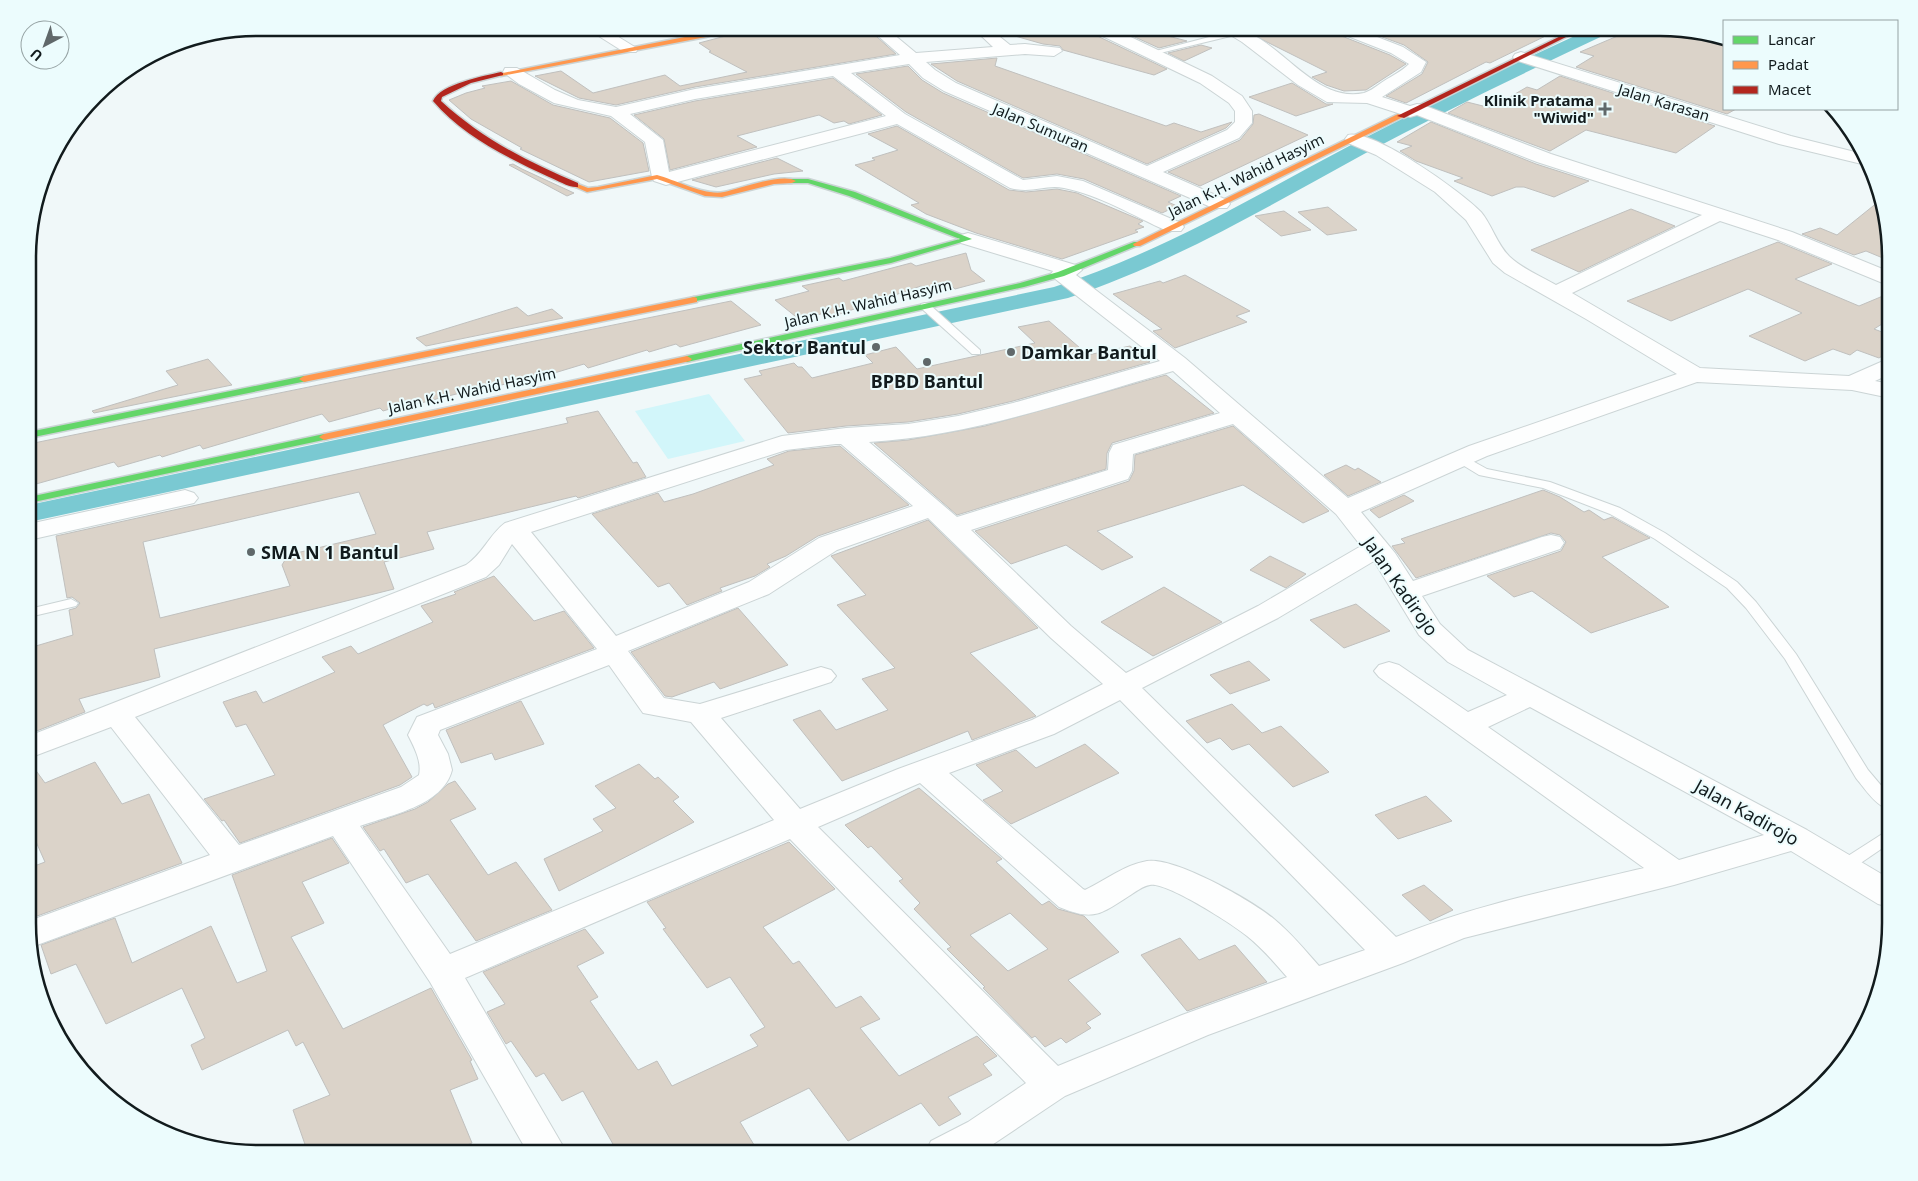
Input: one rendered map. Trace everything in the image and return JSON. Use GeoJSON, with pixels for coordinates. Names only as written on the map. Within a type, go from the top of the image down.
{"type":"FeatureCollection","features":[{"type":"Feature","properties":{"kind":"street"},"geometry":{"type":"LineString","coordinates":[[608,36],[630,49]]}},
{"type":"Feature","properties":{"kind":"street"},"geometry":{"type":"LineString","coordinates":[[706,36],[511,72],[469,82],[439,96],[437,102],[464,126],[514,155],[587,190],[598,190],[648,177],[664,178],[717,195],[774,182],[808,181],[852,194],[1069,277]]}},
{"type":"Feature","properties":{"kind":"street","name":"Jalan Sumuran"},"geometry":{"type":"LineString","coordinates":[[888,36],[929,74],[950,87],[1220,204]]}},
{"type":"Feature","properties":{"kind":"street"},"geometry":{"type":"LineString","coordinates":[[989,36],[1006,50]]}},
{"type":"Feature","properties":{"kind":"street"},"geometry":{"type":"LineString","coordinates":[[1115,36],[1226,91],[1240,103],[1244,116],[1242,127],[1233,134],[1146,172]]}},
{"type":"Feature","properties":{"kind":"street"},"geometry":{"type":"LineString","coordinates":[[1242,36],[1256,44],[1304,82],[1334,98],[1369,98],[1424,113],[1544,158],[1720,214],[1813,247],[1882,277]]}},
{"type":"Feature","properties":{"kind":"street"},"geometry":{"type":"LineString","coordinates":[[1361,36],[1397,50],[1418,62],[1416,68],[1369,98]]}},
{"type":"Feature","properties":{"kind":"street","name":"Jalan K.H. Wahid Hasyim"},"geometry":{"type":"LineString","coordinates":[[36,499],[928,309],[1021,285],[1069,277],[1220,204],[1366,144],[1528,59],[1567,36]]}},
{"type":"Feature","properties":{"kind":"street"},"geometry":{"type":"LineString","coordinates":[[511,72],[561,101],[589,109],[616,112],[695,94],[913,58],[1006,50],[1054,51]]}},
{"type":"Feature","properties":{"kind":"street","name":"Jalan Karasan"},"geometry":{"type":"LineString","coordinates":[[1528,59],[1826,152],[1858,159]]}},
{"type":"Feature","properties":{"kind":"street"},"geometry":{"type":"LineString","coordinates":[[837,70],[899,118],[1017,184],[1026,186],[1055,181],[1068,184],[1174,227]]}},
{"type":"Feature","properties":{"kind":"street"},"geometry":{"type":"LineString","coordinates":[[1715,118],[1741,110]]}},
{"type":"Feature","properties":{"kind":"street"},"geometry":{"type":"LineString","coordinates":[[616,112],[654,140],[664,178]]}},
{"type":"Feature","properties":{"kind":"street"},"geometry":{"type":"LineString","coordinates":[[664,178],[899,118]]}},
{"type":"Feature","properties":{"kind":"street"},"geometry":{"type":"LineString","coordinates":[[1366,144],[1442,188],[1474,217],[1496,253],[1506,265],[1694,375]]}},
{"type":"Feature","properties":{"kind":"street"},"geometry":{"type":"LineString","coordinates":[[1555,293],[1720,214]]}},
{"type":"Feature","properties":{"kind":"street"},"geometry":{"type":"LineString","coordinates":[[36,434],[891,260],[968,239]]}},
{"type":"Feature","properties":{"kind":"street","name":"Jalan Kadirojo"},"geometry":{"type":"LineString","coordinates":[[1069,277],[1239,415],[1345,509],[1377,548],[1407,592],[1424,623],[1458,656],[1795,838],[1882,890]]}},
{"type":"Feature","properties":{"kind":"street"},"geometry":{"type":"LineString","coordinates":[[36,746],[476,571],[485,566],[493,556],[501,540],[514,529],[753,451],[811,437],[925,429],[964,421],[1177,363]]}},
{"type":"Feature","properties":{"kind":"street"},"geometry":{"type":"LineString","coordinates":[[1852,383],[1882,369]]}},
{"type":"Feature","properties":{"kind":"street"},"geometry":{"type":"LineString","coordinates":[[1345,509],[1460,458],[1694,375],[1852,383],[1882,389]]}},
{"type":"Feature","properties":{"kind":"street"},"geometry":{"type":"LineString","coordinates":[[953,527],[1119,474],[1122,450],[1133,445],[1239,415]]}},
{"type":"Feature","properties":{"kind":"street"},"geometry":{"type":"LineString","coordinates":[[846,435],[953,527],[1062,632],[1123,686],[1391,954]]}},
{"type":"Feature","properties":{"kind":"street"},"geometry":{"type":"LineString","coordinates":[[36,531],[185,498]]}},
{"type":"Feature","properties":{"kind":"street"},"geometry":{"type":"LineString","coordinates":[[37,933],[339,820],[412,796],[433,781],[437,764],[423,735],[428,724],[613,650],[759,588],[818,549],[842,538],[930,509]]}},
{"type":"Feature","properties":{"kind":"street"},"geometry":{"type":"LineString","coordinates":[[514,529],[613,650],[654,706],[701,714],[821,676]]}},
{"type":"Feature","properties":{"kind":"street"},"geometry":{"type":"LineString","coordinates":[[1407,592],[1551,543]]}},
{"type":"Feature","properties":{"kind":"street"},"geometry":{"type":"LineString","coordinates":[[444,972],[926,770],[1043,727],[1268,612],[1377,548]]}},
{"type":"Feature","properties":{"kind":"street"},"geometry":{"type":"LineString","coordinates":[[1389,671],[1674,873]]}},
{"type":"Feature","properties":{"kind":"street"},"geometry":{"type":"LineString","coordinates":[[1466,725],[1532,695]]}},
{"type":"Feature","properties":{"kind":"street"},"geometry":{"type":"LineString","coordinates":[[116,713],[232,859]]}},
{"type":"Feature","properties":{"kind":"street"},"geometry":{"type":"LineString","coordinates":[[701,714],[732,748],[794,824],[1052,1085]]}},
{"type":"Feature","properties":{"kind":"street"},"geometry":{"type":"LineString","coordinates":[[926,770],[1071,898],[1086,904],[1149,872],[1160,872],[1232,908],[1260,927],[1314,982]]}},
{"type":"Feature","properties":{"kind":"street"},"geometry":{"type":"LineString","coordinates":[[339,820],[444,972],[543,1145]]}},
{"type":"Feature","properties":{"kind":"street"},"geometry":{"type":"LineString","coordinates":[[960,1145],[982,1133],[1052,1085],[1195,1025],[1391,954],[1421,940],[1483,919],[1674,873],[1795,838]]}},
{"type":"Feature","properties":{"kind":"lane"},"geometry":{"type":"LineString","coordinates":[[1152,53],[1211,36]]}},
{"type":"Feature","properties":{"kind":"lane"},"geometry":{"type":"LineString","coordinates":[[928,309],[976,352]]}},
{"type":"Feature","properties":{"kind":"lane"},"geometry":{"type":"LineString","coordinates":[[1460,458],[1483,472],[1546,485],[1615,511],[1660,536],[1732,585],[1751,605],[1791,657],[1862,774],[1882,796]]}},
{"type":"Feature","properties":{"kind":"lane"},"geometry":{"type":"LineString","coordinates":[[36,612],[71,603]]}},
{"type":"Feature","properties":{"kind":"lane"},"geometry":{"type":"LineString","coordinates":[[1843,867],[1882,840]]}},
{"type":"Feature","properties":{"kind":"shaded area"},"geometry":{"type":"Polygon","coordinates":[[[709,394],[745,441],[668,459],[635,411],[709,394]]]}},
{"type":"Feature","properties":{"kind":"building"},"geometry":{"type":"Polygon","coordinates":[[[726,36],[876,36],[896,54],[695,87],[616,105],[579,98],[535,76],[561,71],[593,93],[665,75],[680,86],[747,72],[709,52],[711,51],[699,43],[726,36]]]}},
{"type":"Feature","properties":{"kind":"building"},"geometry":{"type":"Polygon","coordinates":[[[1015,36],[1097,36],[1167,69],[1154,75],[1063,50],[1060,46],[1043,44],[1015,36]]]}},
{"type":"Feature","properties":{"kind":"building"},"geometry":{"type":"Polygon","coordinates":[[[1133,36],[1168,36],[1187,41],[1159,48],[1133,36]]]}},
{"type":"Feature","properties":{"kind":"building"},"geometry":{"type":"Polygon","coordinates":[[[1255,36],[1342,36],[1390,55],[1406,64],[1366,90],[1344,91],[1326,85],[1312,77],[1327,72],[1255,36]]]}},
{"type":"Feature","properties":{"kind":"building"},"geometry":{"type":"Polygon","coordinates":[[[1380,36],[1546,36],[1490,63],[1486,62],[1406,103],[1386,96],[1422,74],[1428,62],[1404,45],[1380,36]]]}},
{"type":"Feature","properties":{"kind":"building"},"geometry":{"type":"Polygon","coordinates":[[[1618,36],[1689,38],[1723,46],[1723,110],[1734,110],[1727,114],[1576,67],[1594,56],[1580,52],[1618,36]]]}},
{"type":"Feature","properties":{"kind":"building"},"geometry":{"type":"Polygon","coordinates":[[[1201,45],[1212,48],[1184,61],[1168,53],[1201,45]]]}},
{"type":"Feature","properties":{"kind":"building"},"geometry":{"type":"Polygon","coordinates":[[[997,58],[995,66],[1166,126],[1174,123],[1201,132],[1232,122],[1226,128],[1147,164],[957,81],[931,64],[997,58]]]}},
{"type":"Feature","properties":{"kind":"building"},"geometry":{"type":"Polygon","coordinates":[[[908,66],[922,80],[943,93],[1181,196],[1168,202],[1177,206],[1162,213],[1084,179],[1057,174],[1023,178],[906,112],[856,74],[908,66]]]}},
{"type":"Feature","properties":{"kind":"building"},"geometry":{"type":"Polygon","coordinates":[[[1560,76],[1715,126],[1676,153],[1586,130],[1550,151],[1448,113],[1467,102],[1491,108],[1527,87],[1537,90],[1560,76]]]}},
{"type":"Feature","properties":{"kind":"building"},"geometry":{"type":"Polygon","coordinates":[[[833,78],[882,115],[849,124],[844,121],[834,123],[819,115],[737,136],[757,147],[670,170],[664,139],[634,115],[695,101],[833,78]]]}},
{"type":"Feature","properties":{"kind":"building"},"geometry":{"type":"Polygon","coordinates":[[[511,81],[553,105],[610,118],[643,143],[649,171],[589,182],[520,149],[522,148],[471,119],[449,100],[485,88],[482,86],[511,81]]]}},
{"type":"Feature","properties":{"kind":"building"},"geometry":{"type":"Polygon","coordinates":[[[1292,83],[1326,104],[1333,104],[1296,116],[1249,97],[1292,83]]]}},
{"type":"Feature","properties":{"kind":"building"},"geometry":{"type":"Polygon","coordinates":[[[1259,114],[1308,135],[1200,186],[1168,172],[1240,140],[1253,124],[1254,115],[1259,114]]]}},
{"type":"Feature","properties":{"kind":"building"},"geometry":{"type":"Polygon","coordinates":[[[1431,122],[1536,164],[1589,181],[1554,197],[1524,187],[1516,187],[1492,196],[1454,181],[1463,178],[1416,161],[1400,151],[1412,146],[1397,142],[1431,122]]]}},
{"type":"Feature","properties":{"kind":"building"},"geometry":{"type":"Polygon","coordinates":[[[897,126],[1009,190],[1026,192],[1057,189],[1077,193],[1143,221],[1138,224],[1144,227],[1135,230],[1138,232],[1062,259],[976,233],[926,214],[911,205],[919,203],[855,165],[875,160],[872,158],[898,150],[868,134],[897,126]]]}},
{"type":"Feature","properties":{"kind":"building"},"geometry":{"type":"Polygon","coordinates":[[[777,158],[803,171],[774,174],[716,187],[692,180],[777,158]]]}},
{"type":"Feature","properties":{"kind":"building"},"geometry":{"type":"Polygon","coordinates":[[[513,164],[574,193],[567,196],[509,165],[513,164]]]}},
{"type":"Feature","properties":{"kind":"building"},"geometry":{"type":"Polygon","coordinates":[[[1875,205],[1880,229],[1882,258],[1866,251],[1854,255],[1802,234],[1820,228],[1837,235],[1875,205]]]}},
{"type":"Feature","properties":{"kind":"building"},"geometry":{"type":"Polygon","coordinates":[[[1328,207],[1357,230],[1327,235],[1298,212],[1328,207]]]}},
{"type":"Feature","properties":{"kind":"building"},"geometry":{"type":"Polygon","coordinates":[[[1631,209],[1675,226],[1579,272],[1531,250],[1631,209]]]}},
{"type":"Feature","properties":{"kind":"building"},"geometry":{"type":"Polygon","coordinates":[[[1284,211],[1311,230],[1281,236],[1255,216],[1284,211]]]}},
{"type":"Feature","properties":{"kind":"building"},"geometry":{"type":"Polygon","coordinates":[[[1778,242],[1832,264],[1795,279],[1859,306],[1882,296],[1882,324],[1874,329],[1882,332],[1882,356],[1879,358],[1857,350],[1850,355],[1833,349],[1805,361],[1749,336],[1802,313],[1748,289],[1671,321],[1627,301],[1778,242]]]}},
{"type":"Feature","properties":{"kind":"building"},"geometry":{"type":"Polygon","coordinates":[[[966,253],[971,270],[985,281],[955,289],[949,284],[928,291],[921,286],[831,317],[824,313],[800,320],[775,300],[809,291],[802,286],[839,278],[843,281],[911,263],[916,266],[966,253]]]}},
{"type":"Feature","properties":{"kind":"building"},"geometry":{"type":"Polygon","coordinates":[[[1185,275],[1250,311],[1236,316],[1247,322],[1175,348],[1153,331],[1162,329],[1113,294],[1160,281],[1163,283],[1185,275]]]}},
{"type":"Feature","properties":{"kind":"building"},"geometry":{"type":"Polygon","coordinates":[[[731,301],[761,325],[680,347],[676,344],[649,352],[647,350],[588,368],[584,364],[551,374],[549,372],[520,381],[472,390],[405,407],[403,405],[383,411],[380,408],[329,422],[322,414],[203,449],[200,445],[162,457],[160,455],[118,467],[114,462],[36,484],[36,443],[731,301]]]}},
{"type":"Feature","properties":{"kind":"building"},"geometry":{"type":"Polygon","coordinates":[[[517,307],[528,316],[552,309],[563,318],[426,346],[416,338],[517,307]]]}},
{"type":"Feature","properties":{"kind":"building"},"geometry":{"type":"Polygon","coordinates":[[[1049,321],[1088,355],[1130,346],[1150,362],[1013,401],[958,414],[908,422],[846,426],[788,433],[744,379],[762,375],[759,371],[794,363],[798,367],[802,367],[812,378],[873,363],[865,355],[896,347],[917,369],[1035,343],[1018,327],[1049,321]]]}},
{"type":"Feature","properties":{"kind":"building"},"geometry":{"type":"Polygon","coordinates":[[[208,359],[232,385],[94,413],[92,411],[178,385],[166,371],[208,359]]]}},
{"type":"Feature","properties":{"kind":"building"},"geometry":{"type":"Polygon","coordinates":[[[1166,375],[1214,413],[1112,443],[1107,453],[1106,469],[957,515],[874,443],[908,440],[985,426],[1166,375]]]}},
{"type":"Feature","properties":{"kind":"building"},"geometry":{"type":"Polygon","coordinates":[[[598,411],[633,463],[637,462],[646,477],[578,498],[576,496],[427,532],[434,549],[384,562],[394,589],[154,649],[160,677],[79,699],[85,712],[36,731],[36,646],[73,635],[69,610],[76,608],[80,603],[72,597],[67,598],[56,536],[568,423],[566,418],[598,411]],[[359,492],[143,542],[160,618],[290,586],[282,565],[288,555],[376,534],[359,492]]]}},
{"type":"Feature","properties":{"kind":"building"},"geometry":{"type":"Polygon","coordinates":[[[1233,426],[1329,511],[1303,523],[1243,485],[1097,531],[1133,557],[1102,570],[1066,545],[1011,564],[975,531],[1129,481],[1134,471],[1135,455],[1233,426]]]}},
{"type":"Feature","properties":{"kind":"building"},"geometry":{"type":"Polygon","coordinates":[[[840,446],[909,505],[818,536],[786,556],[767,564],[770,567],[755,576],[720,588],[722,591],[687,605],[669,583],[658,587],[592,514],[658,493],[664,502],[693,494],[774,465],[767,459],[789,451],[840,446]]]}},
{"type":"Feature","properties":{"kind":"building"},"geometry":{"type":"Polygon","coordinates":[[[1346,465],[1355,470],[1358,468],[1381,482],[1348,496],[1324,475],[1346,465]]]}},
{"type":"Feature","properties":{"kind":"building"},"geometry":{"type":"Polygon","coordinates":[[[1543,490],[1560,497],[1584,512],[1589,510],[1604,520],[1612,517],[1650,538],[1602,557],[1669,607],[1591,633],[1532,591],[1514,597],[1487,576],[1561,551],[1566,542],[1560,535],[1551,533],[1416,578],[1392,546],[1405,543],[1401,539],[1543,490]]]}},
{"type":"Feature","properties":{"kind":"building"},"geometry":{"type":"Polygon","coordinates":[[[1404,495],[1414,501],[1379,518],[1370,510],[1404,495]]]}},
{"type":"Feature","properties":{"kind":"building"},"geometry":{"type":"Polygon","coordinates":[[[928,520],[1038,628],[970,653],[1036,716],[972,740],[968,731],[842,781],[793,720],[820,710],[836,730],[888,710],[862,679],[895,668],[837,605],[866,595],[831,556],[928,520]]]}},
{"type":"Feature","properties":{"kind":"building"},"geometry":{"type":"Polygon","coordinates":[[[1270,556],[1306,574],[1286,588],[1250,570],[1270,556]]]}},
{"type":"Feature","properties":{"kind":"building"},"geometry":{"type":"Polygon","coordinates":[[[494,576],[534,621],[564,611],[594,648],[435,708],[433,703],[427,706],[424,704],[383,725],[412,777],[400,785],[240,843],[224,820],[222,821],[204,799],[275,775],[246,724],[236,727],[223,702],[256,691],[263,703],[335,672],[322,657],[351,646],[358,654],[433,622],[421,606],[456,594],[454,592],[494,576]]]}},
{"type":"Feature","properties":{"kind":"building"},"geometry":{"type":"Polygon","coordinates":[[[1164,587],[1222,622],[1153,656],[1101,622],[1164,587]]]}},
{"type":"Feature","properties":{"kind":"building"},"geometry":{"type":"Polygon","coordinates":[[[1356,604],[1390,631],[1344,648],[1310,620],[1356,604]]]}},
{"type":"Feature","properties":{"kind":"building"},"geometry":{"type":"Polygon","coordinates":[[[738,608],[788,665],[720,689],[714,682],[672,697],[665,696],[631,652],[738,608]]]}},
{"type":"Feature","properties":{"kind":"building"},"geometry":{"type":"Polygon","coordinates":[[[1249,661],[1270,680],[1230,694],[1210,675],[1249,661]]]}},
{"type":"Feature","properties":{"kind":"building"},"geometry":{"type":"Polygon","coordinates":[[[521,701],[544,744],[495,760],[492,753],[461,763],[446,730],[521,701]]]}},
{"type":"Feature","properties":{"kind":"building"},"geometry":{"type":"Polygon","coordinates":[[[1232,704],[1262,733],[1281,726],[1329,772],[1293,787],[1249,744],[1232,750],[1220,738],[1207,743],[1186,721],[1232,704]]]}},
{"type":"Feature","properties":{"kind":"building"},"geometry":{"type":"Polygon","coordinates":[[[1085,744],[1119,773],[1011,824],[983,800],[1003,791],[976,765],[1016,750],[1036,768],[1085,744]]]}},
{"type":"Feature","properties":{"kind":"building"},"geometry":{"type":"Polygon","coordinates":[[[95,762],[122,804],[149,794],[182,863],[36,916],[36,865],[45,862],[36,842],[36,771],[45,783],[95,762]]]}},
{"type":"Feature","properties":{"kind":"building"},"geometry":{"type":"Polygon","coordinates":[[[639,764],[655,779],[658,777],[679,797],[673,801],[694,822],[559,891],[544,859],[603,831],[593,819],[616,808],[595,786],[639,764]]]}},
{"type":"Feature","properties":{"kind":"building"},"geometry":{"type":"Polygon","coordinates":[[[455,781],[476,809],[450,820],[488,875],[516,862],[552,910],[476,941],[428,874],[406,883],[384,849],[380,851],[363,827],[415,809],[428,802],[448,784],[455,781]]]}},
{"type":"Feature","properties":{"kind":"building"},"geometry":{"type":"Polygon","coordinates":[[[919,788],[1002,859],[996,862],[1042,905],[1049,901],[1058,909],[1084,916],[1119,952],[1068,980],[1101,1014],[1086,1023],[1091,1028],[1066,1043],[1061,1038],[1045,1047],[1035,1036],[1032,1038],[947,949],[951,947],[914,909],[920,903],[899,881],[903,879],[871,846],[868,848],[845,825],[919,788]],[[1010,913],[970,935],[1008,971],[1048,949],[1010,913]]]}},
{"type":"Feature","properties":{"kind":"building"},"geometry":{"type":"Polygon","coordinates":[[[1426,796],[1452,821],[1398,839],[1375,815],[1426,796]]]}},
{"type":"Feature","properties":{"kind":"building"},"geometry":{"type":"Polygon","coordinates":[[[332,838],[349,863],[302,882],[324,923],[291,937],[343,1029],[431,988],[472,1060],[470,1061],[478,1079],[450,1090],[472,1143],[467,1145],[305,1145],[293,1110],[330,1095],[303,1042],[296,1046],[288,1030],[202,1070],[191,1045],[205,1038],[182,988],[106,1024],[76,964],[51,974],[41,945],[115,918],[132,963],[211,926],[237,983],[267,971],[232,875],[332,838]]]}},
{"type":"Feature","properties":{"kind":"building"},"geometry":{"type":"Polygon","coordinates":[[[789,842],[835,889],[763,927],[793,964],[799,961],[836,1008],[861,996],[880,1019],[860,1028],[899,1076],[977,1036],[997,1056],[983,1064],[992,1075],[948,1097],[961,1114],[939,1126],[921,1103],[848,1141],[809,1088],[740,1122],[754,1145],[613,1145],[583,1091],[562,1101],[544,1073],[536,1077],[511,1041],[506,1044],[487,1012],[505,1004],[483,972],[585,929],[604,953],[577,966],[598,997],[590,1001],[638,1070],[657,1061],[672,1086],[758,1046],[750,1035],[765,1027],[730,977],[707,988],[663,929],[666,928],[647,902],[789,842]]]}},
{"type":"Feature","properties":{"kind":"building"},"geometry":{"type":"Polygon","coordinates":[[[1424,885],[1453,910],[1430,921],[1402,895],[1424,885]]]}},
{"type":"Feature","properties":{"kind":"building"},"geometry":{"type":"Polygon","coordinates":[[[1180,938],[1199,960],[1235,945],[1267,982],[1187,1011],[1141,955],[1180,938]]]}},
{"type":"Feature","properties":{"kind":"waterway"},"geometry":{"type":"LineString","coordinates":[[36,512],[1060,293],[1099,280],[1175,248],[1418,118],[1588,36]]}},
{"type":"Feature","properties":{"kind":"traffic: fast"},"geometry":{"type":"LineString","coordinates":[[694,300],[891,260],[968,239],[852,194],[808,181],[792,181]]}},
{"type":"Feature","properties":{"kind":"traffic: fast"},"geometry":{"type":"LineString","coordinates":[[687,359],[1021,285],[1061,274],[1137,244]]}},
{"type":"Feature","properties":{"kind":"traffic: fast"},"geometry":{"type":"LineString","coordinates":[[36,434],[304,379]]}},
{"type":"Feature","properties":{"kind":"traffic: fast"},"geometry":{"type":"LineString","coordinates":[[36,499],[324,437]]}},
{"type":"Feature","properties":{"kind":"traffic: slow"},"geometry":{"type":"LineString","coordinates":[[501,74],[701,36]]}},
{"type":"Feature","properties":{"kind":"traffic: slow"},"geometry":{"type":"LineString","coordinates":[[1137,244],[1401,116]]}},
{"type":"Feature","properties":{"kind":"traffic: slow"},"geometry":{"type":"LineString","coordinates":[[575,185],[587,190],[598,189],[657,177],[708,194],[722,195],[774,182],[792,181]]}},
{"type":"Feature","properties":{"kind":"traffic: slow"},"geometry":{"type":"LineString","coordinates":[[304,379],[694,300]]}},
{"type":"Feature","properties":{"kind":"traffic: slow"},"geometry":{"type":"LineString","coordinates":[[324,437],[687,359]]}},
{"type":"Feature","properties":{"kind":"traffic: jam"},"geometry":{"type":"LineString","coordinates":[[1401,116],[1565,36]]}},
{"type":"Feature","properties":{"kind":"traffic: jam"},"geometry":{"type":"LineString","coordinates":[[501,74],[469,82],[439,96],[437,101],[467,127],[502,150],[538,169],[575,185]]}},
{"type":"Feature","properties":{"kind":"place","name":"Klinik Pratama \"Wiwid\""},"geometry":{"type":"Point","coordinates":[1605,109]}},
{"type":"Feature","properties":{"kind":"place","name":"Sektor Bantul"},"geometry":{"type":"Point","coordinates":[876,347]}},
{"type":"Feature","properties":{"kind":"place","name":"Damkar Bantul"},"geometry":{"type":"Point","coordinates":[1011,352]}},
{"type":"Feature","properties":{"kind":"place","name":"BPBD Bantul"},"geometry":{"type":"Point","coordinates":[927,362]}},
{"type":"Feature","properties":{"kind":"place","name":"SMA N 1 Bantul"},"geometry":{"type":"Point","coordinates":[251,552]}}]}
